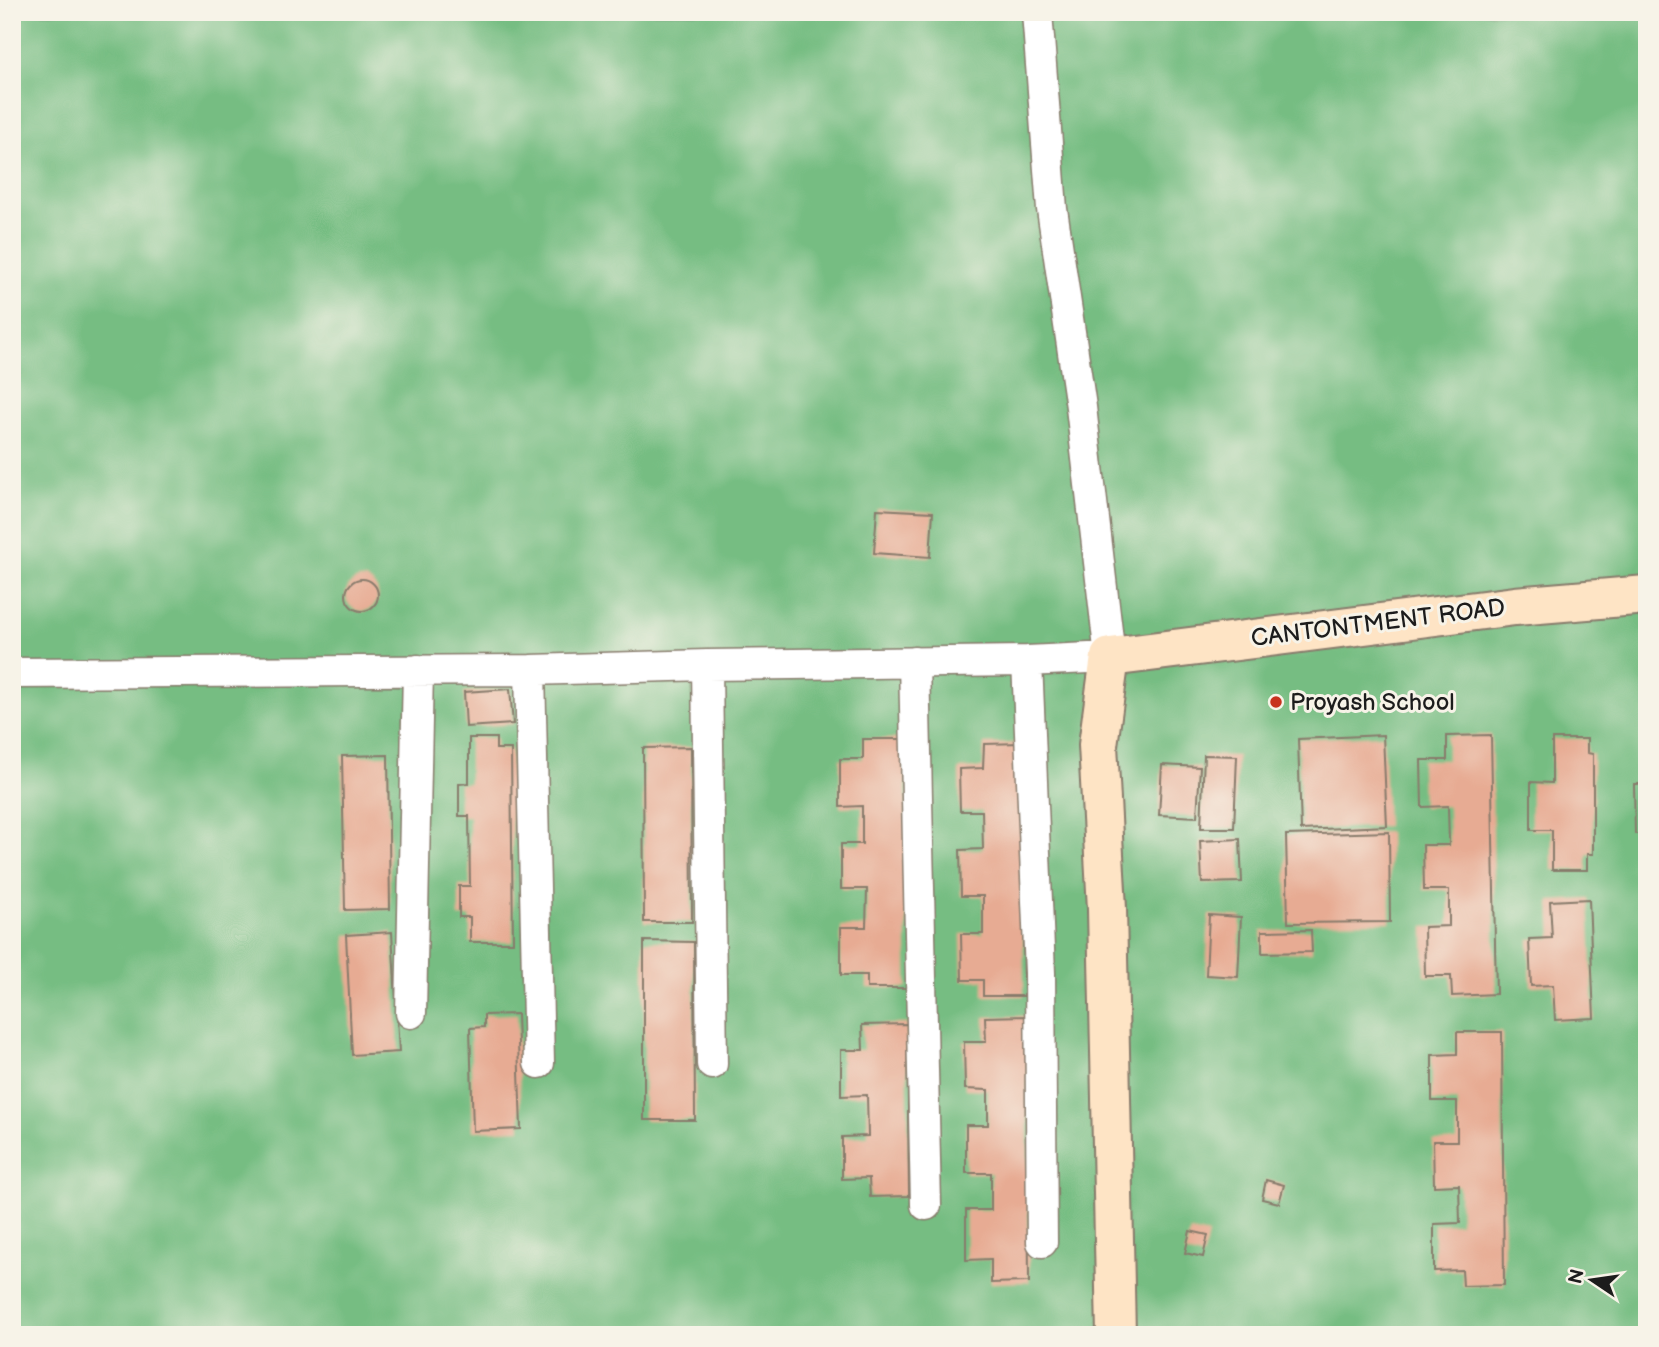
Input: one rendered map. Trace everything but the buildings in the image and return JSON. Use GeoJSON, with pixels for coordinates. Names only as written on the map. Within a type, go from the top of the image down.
{"type":"FeatureCollection","features":[{"type":"Feature","properties":{"kind":"street"},"geometry":{"type":"LineString","coordinates":[[1037,12],[1052,209],[1081,407],[1110,657],[1098,745],[1107,909],[1116,1335]]}},
{"type":"Feature","properties":{"kind":"street","name":"CANTONTMENT ROAD"},"geometry":{"type":"LineString","coordinates":[[1110,657],[1515,606],[1647,594]]}},
{"type":"Feature","properties":{"kind":"street"},"geometry":{"type":"LineString","coordinates":[[12,673],[530,670],[1027,661],[1110,657]]}},
{"type":"Feature","properties":{"kind":"street"},"geometry":{"type":"LineString","coordinates":[[1027,661],[1040,974],[1042,1242]]}},
{"type":"Feature","properties":{"kind":"street"},"geometry":{"type":"LineString","coordinates":[[914,662],[926,1205]]}},
{"type":"Feature","properties":{"kind":"street"},"geometry":{"type":"LineString","coordinates":[[707,665],[712,1064]]}},
{"type":"Feature","properties":{"kind":"street"},"geometry":{"type":"LineString","coordinates":[[411,1013],[418,670]]}},
{"type":"Feature","properties":{"kind":"street"},"geometry":{"type":"LineString","coordinates":[[530,670],[539,1063]]}},
{"type":"Feature","properties":{"kind":"green space"},"geometry":{"type":"Polygon","coordinates":[[[12,12],[1647,12],[1647,1335],[12,1335],[12,12]]]}},
{"type":"Feature","properties":{"kind":"place","name":"Proyash School"},"geometry":{"type":"Point","coordinates":[1276,702]}}]}
